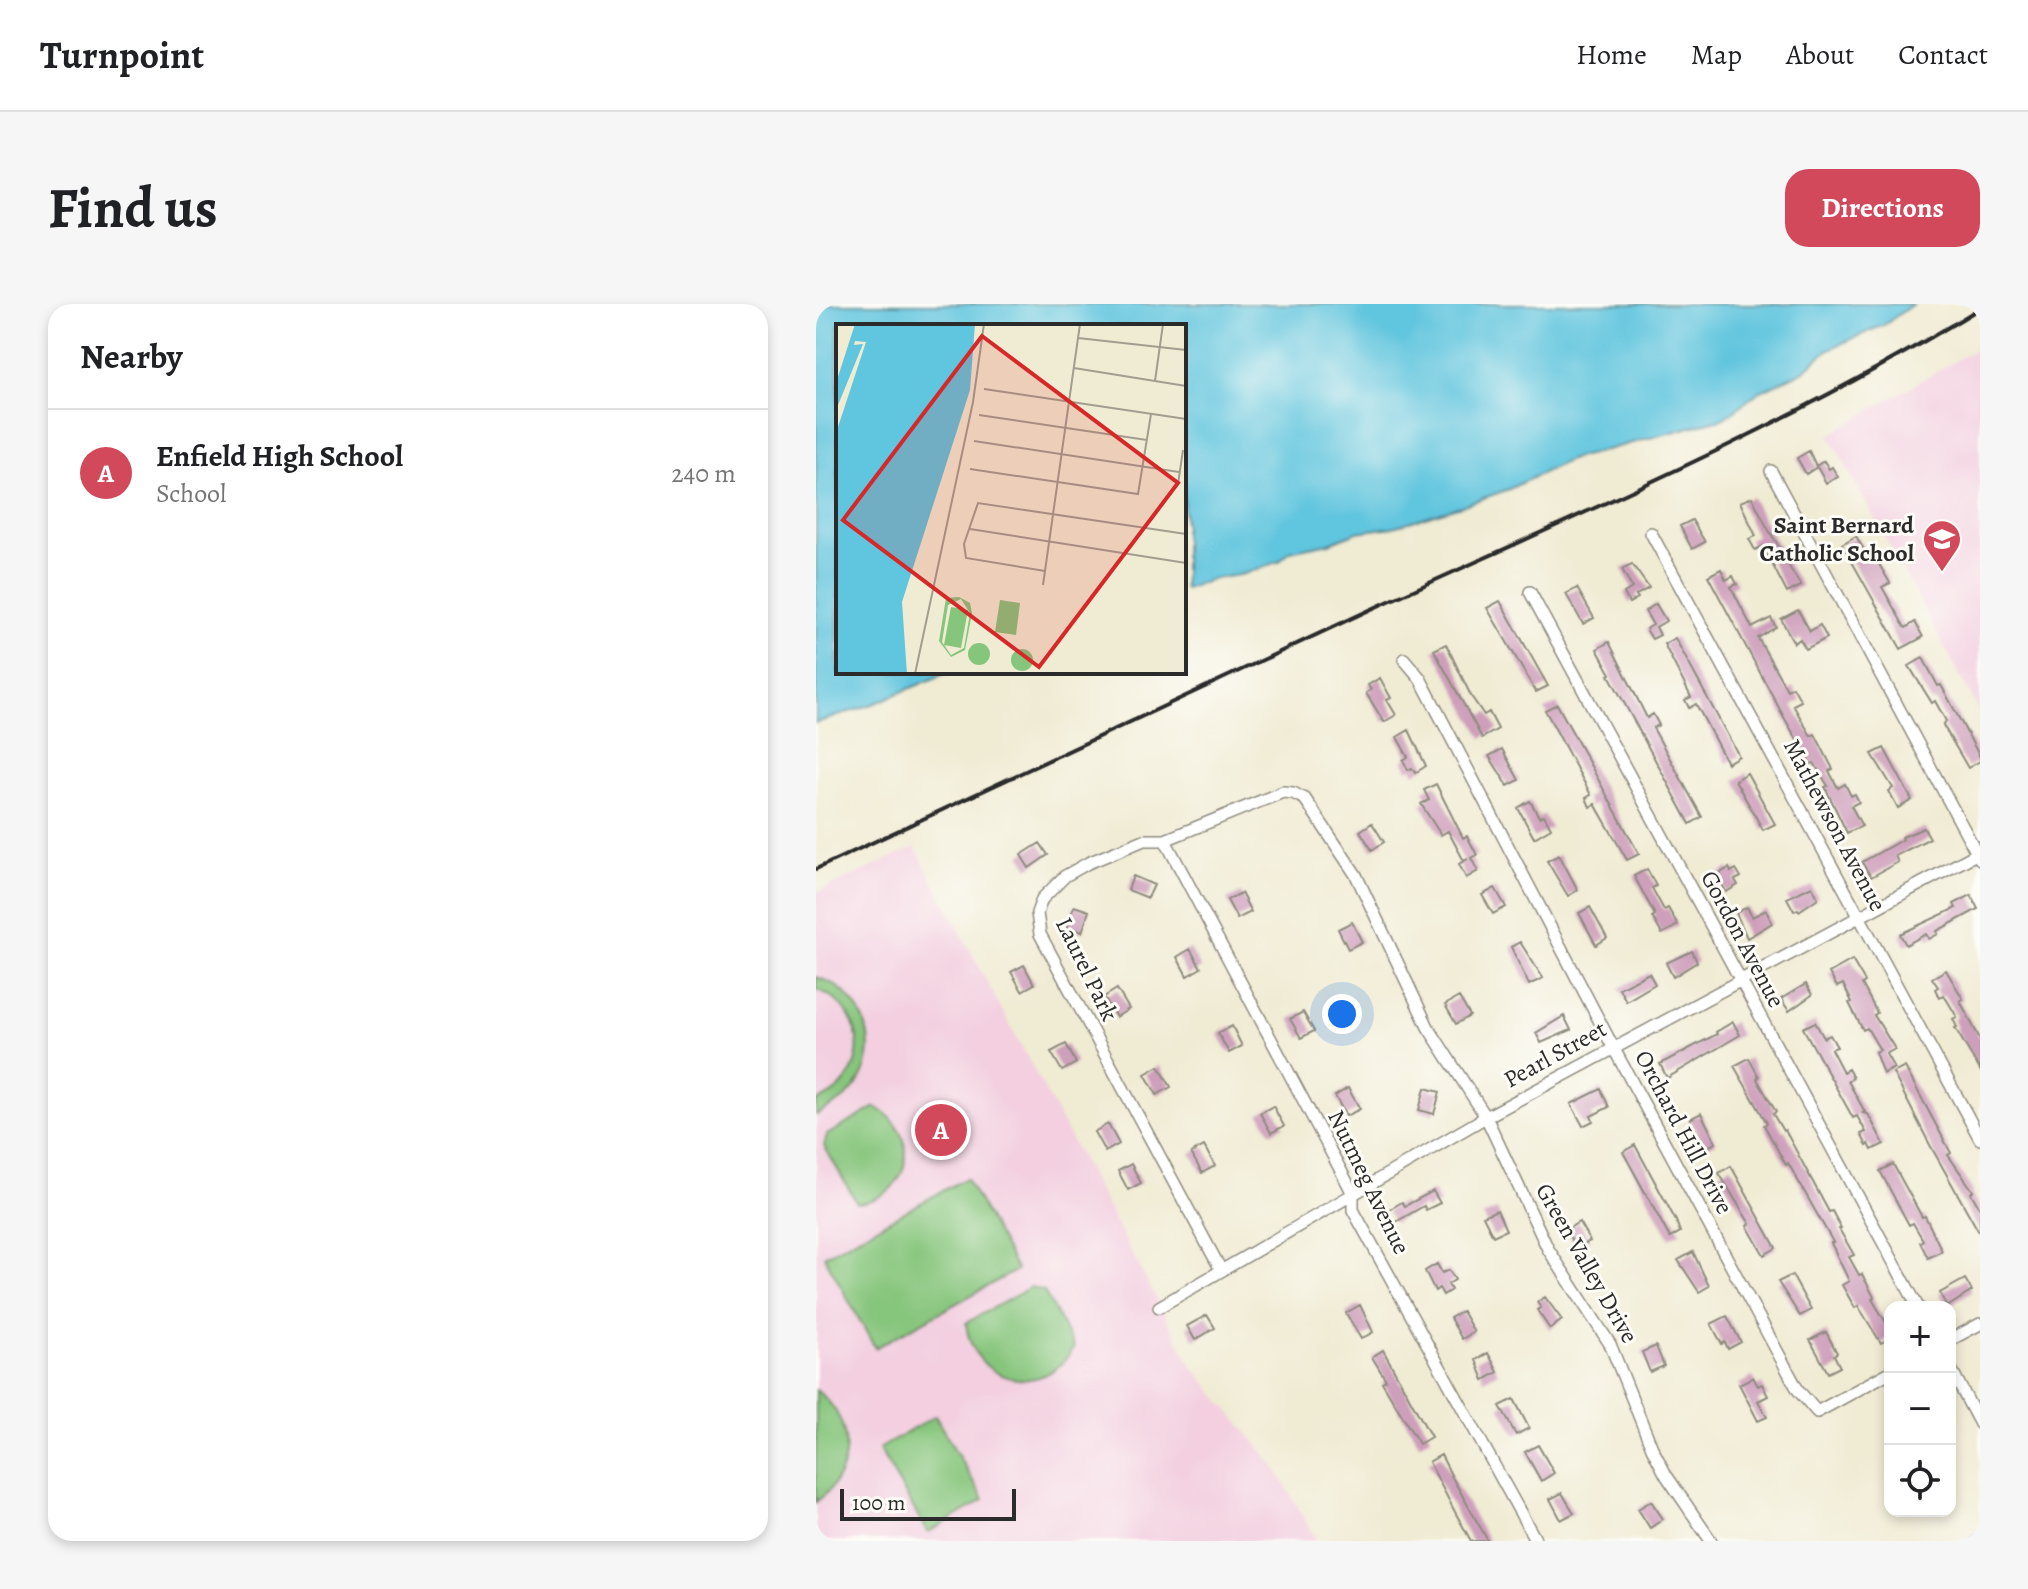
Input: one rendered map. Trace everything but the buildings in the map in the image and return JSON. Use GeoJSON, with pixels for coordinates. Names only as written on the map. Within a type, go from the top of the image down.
{"type":"FeatureCollection","features":[{"type":"Feature","properties":{"kind":"street"},"geometry":{"type":"LineString","coordinates":[[1771,471],[1979,855]]}},
{"type":"Feature","properties":{"kind":"street","name":"Mathewson Avenue"},"geometry":{"type":"LineString","coordinates":[[1651,533],[1980,1139]]}},
{"type":"Feature","properties":{"kind":"street","name":"Gordon Avenue"},"geometry":{"type":"LineString","coordinates":[[1530,592],[1915,1301]]}},
{"type":"Feature","properties":{"kind":"street","name":"Orchard Hill Drive"},"geometry":{"type":"LineString","coordinates":[[1404,659],[1420,678],[1613,1047],[1798,1390],[1817,1412],[1888,1373]]}},
{"type":"Feature","properties":{"kind":"street","name":"Laurel Park"},"geometry":{"type":"LineString","coordinates":[[1221,1270],[1040,934],[1037,913],[1042,899],[1065,876],[1114,851],[1144,840],[1165,840],[1283,792],[1305,799]]}},
{"type":"Feature","properties":{"kind":"street","name":"Green Valley Drive"},"geometry":{"type":"LineString","coordinates":[[1305,799],[1356,875],[1422,1017],[1486,1117],[1548,1249],[1610,1344],[1666,1475],[1711,1541]]}},
{"type":"Feature","properties":{"kind":"street","name":"Nutmeg Avenue"},"geometry":{"type":"LineString","coordinates":[[1165,840],[1353,1194],[1353,1210],[1536,1541]]}},
{"type":"Feature","properties":{"kind":"street","name":"Pearl Street"},"geometry":{"type":"LineString","coordinates":[[1159,1307],[1486,1117],[1859,916],[1979,855]]}},
{"type":"Feature","properties":{"kind":"street"},"geometry":{"type":"LineString","coordinates":[[1956,1337],[1980,1324]]}},
{"type":"Feature","properties":{"kind":"street"},"geometry":{"type":"LineString","coordinates":[[1953,1373],[1980,1424]]}},
{"type":"Feature","properties":{"kind":"shaded area","name":"Saint Bernard Catholic School"},"geometry":{"type":"Polygon","coordinates":[[[1980,346],[1980,712],[1829,435],[1980,346]]]}},
{"type":"Feature","properties":{"kind":"shaded area"},"geometry":{"type":"Polygon","coordinates":[[[915,847],[1192,1366],[1273,1464],[1317,1541],[816,1541],[816,893],[915,847]]]}},
{"type":"Feature","properties":{"kind":"green space"},"geometry":{"type":"Polygon","coordinates":[[[816,977],[832,984],[857,1006],[868,1037],[868,1054],[864,1070],[852,1091],[816,1115],[816,1102],[842,1085],[851,1072],[858,1044],[850,1017],[841,1005],[816,989],[816,977]]]}},
{"type":"Feature","properties":{"kind":"green space"},"geometry":{"type":"Polygon","coordinates":[[[876,1107],[891,1119],[901,1133],[905,1163],[890,1190],[875,1199],[857,1203],[824,1146],[827,1135],[876,1107]]]}},
{"type":"Feature","properties":{"kind":"green space"},"geometry":{"type":"Polygon","coordinates":[[[966,1178],[1017,1270],[875,1348],[824,1256],[966,1178]]]}},
{"type":"Feature","properties":{"kind":"green space"},"geometry":{"type":"Polygon","coordinates":[[[1031,1287],[1044,1291],[1074,1347],[1061,1364],[1045,1375],[1028,1379],[1011,1378],[995,1372],[981,1360],[971,1344],[966,1323],[1031,1287]]]}},
{"type":"Feature","properties":{"kind":"green space"},"geometry":{"type":"Polygon","coordinates":[[[816,1390],[838,1416],[846,1446],[838,1476],[816,1502],[816,1390]]]}},
{"type":"Feature","properties":{"kind":"green space"},"geometry":{"type":"Polygon","coordinates":[[[935,1416],[984,1500],[928,1533],[879,1449],[935,1416]]]}},
{"type":"Feature","properties":{"kind":"water"},"geometry":{"type":"Polygon","coordinates":[[[816,304],[1913,304],[1884,325],[1829,349],[1803,371],[1759,392],[1724,418],[1569,460],[1509,489],[1464,505],[1393,527],[1357,532],[1329,543],[1290,551],[1280,561],[1244,574],[1213,579],[1186,588],[1186,324],[836,324],[836,674],[944,674],[873,704],[816,723],[816,304]]]}},
{"type":"Feature","properties":{"kind":"railway"},"geometry":{"type":"LineString","coordinates":[[816,869],[1226,676],[1677,470],[1830,393],[1980,308]]}},
{"type":"Feature","properties":{"kind":"place","name":"Saint Bernard Catholic School"},"geometry":{"type":"Point","coordinates":[1942,573]}},
{"type":"Feature","properties":{"kind":"place","name":"Enfield High School"},"geometry":{"type":"Point","coordinates":[941,1130]}}]}
